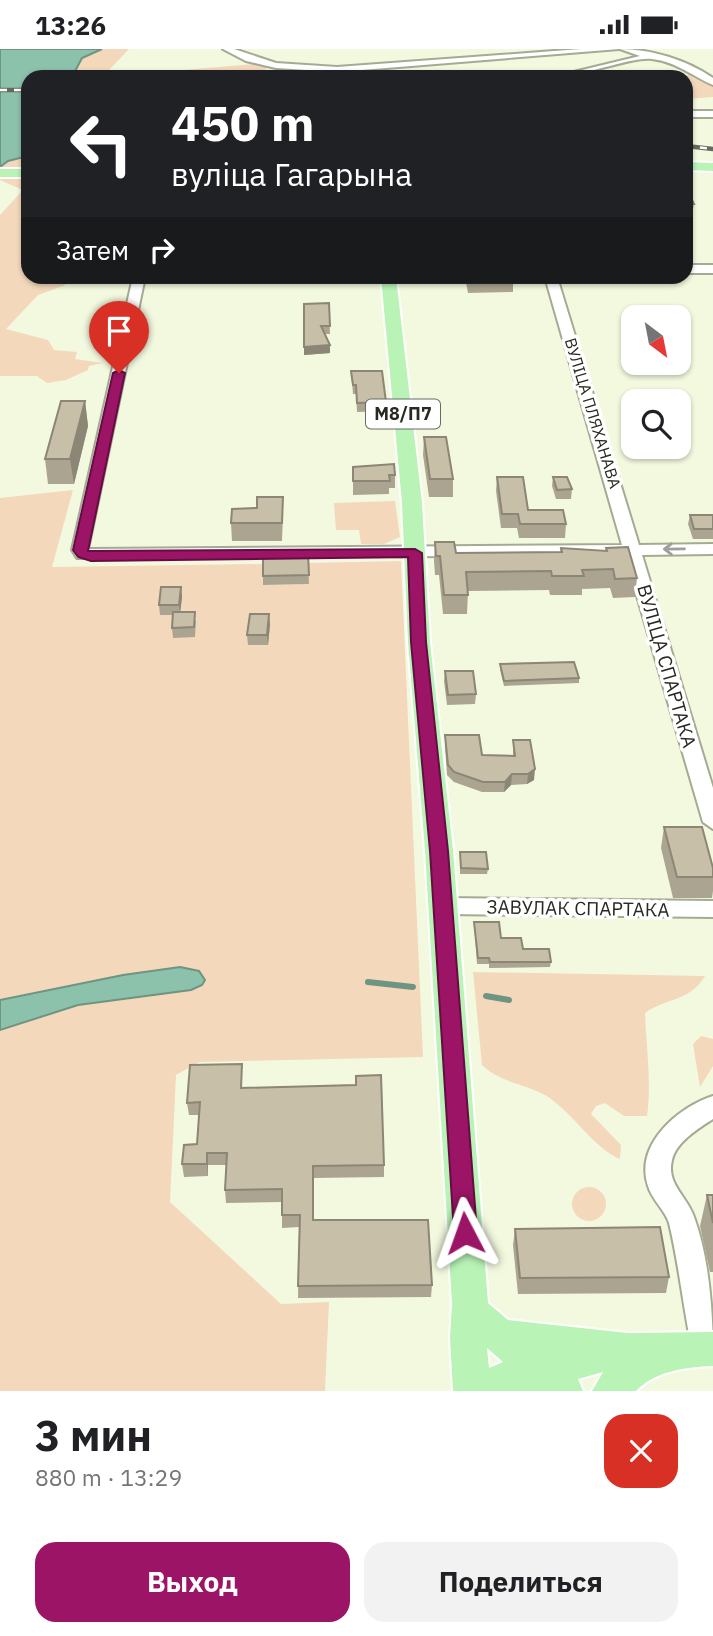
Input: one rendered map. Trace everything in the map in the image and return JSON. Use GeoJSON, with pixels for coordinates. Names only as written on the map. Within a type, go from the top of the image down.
{"type":"FeatureCollection","features":[{"type":"Feature","properties":{"kind":"main road"},"geometry":{"type":"LineString","coordinates":[[693,164],[713,165]]}},
{"type":"Feature","properties":{"kind":"main road"},"geometry":{"type":"LineString","coordinates":[[0,165],[21,165]]}},
{"type":"Feature","properties":{"kind":"main road"},"geometry":{"type":"LineString","coordinates":[[0,173],[21,173]]}},
{"type":"Feature","properties":{"kind":"main road","name":"М8/П7"},"geometry":{"type":"LineString","coordinates":[[389,284],[406,435],[419,642],[443,906],[471,1311],[468,1338],[472,1391]]}},
{"type":"Feature","properties":{"kind":"main road"},"geometry":{"type":"LineString","coordinates":[[471,1311],[551,1381]]}},
{"type":"Feature","properties":{"kind":"main road"},"geometry":{"type":"LineString","coordinates":[[501,1336],[628,1350],[704,1349]]}},
{"type":"Feature","properties":{"kind":"main road"},"geometry":{"type":"LineString","coordinates":[[611,1391],[631,1370],[704,1349]]}},
{"type":"Feature","properties":{"kind":"main road"},"geometry":{"type":"LineString","coordinates":[[481,1391],[506,1379],[551,1381],[628,1350]]}},
{"type":"Feature","properties":{"kind":"street"},"geometry":{"type":"LineString","coordinates":[[230,51],[279,67],[417,64],[615,49]]}},
{"type":"Feature","properties":{"kind":"street"},"geometry":{"type":"LineString","coordinates":[[624,49],[691,67],[713,82]]}},
{"type":"Feature","properties":{"kind":"street"},"geometry":{"type":"LineString","coordinates":[[230,51],[256,50]]}},
{"type":"Feature","properties":{"kind":"street"},"geometry":{"type":"LineString","coordinates":[[588,70],[651,55]]}},
{"type":"Feature","properties":{"kind":"street"},"geometry":{"type":"LineString","coordinates":[[417,64],[428,70]]}},
{"type":"Feature","properties":{"kind":"street"},"geometry":{"type":"LineString","coordinates":[[391,65],[398,70]]}},
{"type":"Feature","properties":{"kind":"street"},"geometry":{"type":"LineString","coordinates":[[693,114],[713,114]]}},
{"type":"Feature","properties":{"kind":"street"},"geometry":{"type":"LineString","coordinates":[[693,270],[712,271]]}},
{"type":"Feature","properties":{"kind":"street"},"geometry":{"type":"LineString","coordinates":[[137,284],[80,550],[83,554],[91,557],[713,548]]}},
{"type":"Feature","properties":{"kind":"street","name":"ВУЛІЦА ПЛЯХАНАВА"},"geometry":{"type":"LineString","coordinates":[[553,284],[634,550]]}},
{"type":"Feature","properties":{"kind":"street","name":"ВУЛІЦА СПАРТАКА"},"geometry":{"type":"LineString","coordinates":[[634,550],[713,822]]}},
{"type":"Feature","properties":{"kind":"street","name":"ЗАВУЛАК СПАРТАКА"},"geometry":{"type":"LineString","coordinates":[[443,906],[713,909]]}},
{"type":"Feature","properties":{"kind":"street"},"geometry":{"type":"LineString","coordinates":[[704,1349],[681,1216],[660,1186],[657,1173],[671,1135],[687,1120],[713,1106]]}},
{"type":"Feature","properties":{"kind":"shaded area"},"geometry":{"type":"Polygon","coordinates":[[[0,49],[102,49],[82,58],[76,70],[21,70],[21,158],[8,161],[0,167],[0,49]]]}},
{"type":"Feature","properties":{"kind":"shaded area"},"geometry":{"type":"Polygon","coordinates":[[[102,49],[129,49],[109,70],[75,70],[81,58],[102,49]]]}},
{"type":"Feature","properties":{"kind":"shaded area"},"geometry":{"type":"Polygon","coordinates":[[[254,64],[268,67],[264,70],[183,70],[254,64]]]}},
{"type":"Feature","properties":{"kind":"shaded area"},"geometry":{"type":"Polygon","coordinates":[[[693,74],[713,86],[713,97],[693,98],[693,74]]]}},
{"type":"Feature","properties":{"kind":"shaded area"},"geometry":{"type":"Polygon","coordinates":[[[21,158],[21,189],[0,180],[0,167],[8,161],[21,158]]]}},
{"type":"Feature","properties":{"kind":"shaded area"},"geometry":{"type":"Polygon","coordinates":[[[21,192],[21,284],[66,284],[38,295],[6,329],[48,340],[54,350],[77,352],[75,359],[103,363],[89,366],[88,370],[66,380],[47,383],[37,376],[0,376],[0,215],[21,192]]]}},
{"type":"Feature","properties":{"kind":"shaded area"},"geometry":{"type":"Polygon","coordinates":[[[73,490],[52,567],[263,564],[264,585],[309,584],[308,563],[401,561],[423,1057],[199,1062],[176,1075],[170,1202],[281,1304],[329,1302],[325,1391],[0,1391],[0,498],[73,490]]]}},
{"type":"Feature","properties":{"kind":"shaded area"},"geometry":{"type":"Polygon","coordinates":[[[395,501],[400,537],[384,544],[361,544],[359,530],[336,530],[334,503],[395,501]]]}},
{"type":"Feature","properties":{"kind":"shaded area"},"geometry":{"type":"Polygon","coordinates":[[[180,967],[199,971],[205,980],[202,985],[191,990],[78,1005],[0,1030],[0,1000],[123,975],[180,967]]]}},
{"type":"Feature","properties":{"kind":"shaded area"},"geometry":{"type":"Polygon","coordinates":[[[473,972],[705,976],[692,991],[645,1013],[649,1077],[647,1116],[624,1116],[605,1103],[596,1106],[591,1114],[621,1145],[620,1159],[601,1147],[545,1095],[497,1076],[482,1065],[473,972]]]}},
{"type":"Feature","properties":{"kind":"shaded area"},"geometry":{"type":"Polygon","coordinates":[[[701,1036],[713,1039],[713,1066],[700,1087],[693,1044],[701,1036]]]}},
{"type":"Feature","properties":{"kind":"shaded area"},"geometry":{"type":"Polygon","coordinates":[[[589,1187],[601,1192],[606,1204],[601,1216],[589,1221],[577,1216],[572,1204],[577,1192],[589,1187]]]}},
{"type":"Feature","properties":{"kind":"building"},"geometry":{"type":"Polygon","coordinates":[[[329,303],[330,326],[321,326],[330,345],[304,347],[304,304],[329,303]]]}},
{"type":"Feature","properties":{"kind":"building"},"geometry":{"type":"Polygon","coordinates":[[[351,371],[382,371],[386,402],[357,403],[356,385],[353,385],[351,371]]]}},
{"type":"Feature","properties":{"kind":"building"},"geometry":{"type":"Polygon","coordinates":[[[61,401],[85,401],[70,459],[45,459],[61,401]]]}},
{"type":"Feature","properties":{"kind":"building"},"geometry":{"type":"Polygon","coordinates":[[[424,437],[446,437],[453,479],[430,479],[424,437]]]}},
{"type":"Feature","properties":{"kind":"building"},"geometry":{"type":"Polygon","coordinates":[[[394,464],[395,475],[389,475],[390,481],[353,481],[353,467],[394,464]]]}},
{"type":"Feature","properties":{"kind":"building"},"geometry":{"type":"Polygon","coordinates":[[[497,477],[523,477],[528,510],[563,510],[566,524],[520,524],[518,514],[502,514],[497,477]]]}},
{"type":"Feature","properties":{"kind":"building"},"geometry":{"type":"Polygon","coordinates":[[[553,477],[567,477],[572,489],[557,490],[553,477]]]}},
{"type":"Feature","properties":{"kind":"building"},"geometry":{"type":"Polygon","coordinates":[[[257,497],[283,497],[282,523],[231,523],[232,509],[257,508],[257,497]]]}},
{"type":"Feature","properties":{"kind":"building"},"geometry":{"type":"Polygon","coordinates":[[[690,515],[713,515],[713,529],[694,529],[690,515]]]}},
{"type":"Feature","properties":{"kind":"building"},"geometry":{"type":"Polygon","coordinates":[[[435,542],[454,542],[456,553],[562,552],[561,548],[607,551],[606,548],[628,547],[637,578],[615,579],[613,569],[582,570],[584,576],[552,576],[551,571],[466,572],[468,595],[444,595],[440,556],[436,556],[435,542]]]}},
{"type":"Feature","properties":{"kind":"building"},"geometry":{"type":"Polygon","coordinates":[[[308,553],[309,575],[263,576],[263,555],[308,553]]]}},
{"type":"Feature","properties":{"kind":"building"},"geometry":{"type":"Polygon","coordinates":[[[161,587],[181,587],[179,605],[159,605],[161,587]]]}},
{"type":"Feature","properties":{"kind":"building"},"geometry":{"type":"Polygon","coordinates":[[[173,612],[195,612],[194,627],[172,628],[173,612]]]}},
{"type":"Feature","properties":{"kind":"building"},"geometry":{"type":"Polygon","coordinates":[[[250,614],[269,614],[267,635],[247,635],[250,614]]]}},
{"type":"Feature","properties":{"kind":"building"},"geometry":{"type":"Polygon","coordinates":[[[574,662],[579,678],[504,681],[500,664],[574,662]]]}},
{"type":"Feature","properties":{"kind":"building"},"geometry":{"type":"Polygon","coordinates":[[[445,671],[473,671],[476,694],[448,695],[445,671]]]}},
{"type":"Feature","properties":{"kind":"building"},"geometry":{"type":"Polygon","coordinates":[[[445,735],[479,735],[482,755],[515,756],[513,740],[530,740],[535,769],[528,774],[512,774],[505,782],[483,782],[454,772],[448,765],[445,735]]]}},
{"type":"Feature","properties":{"kind":"building"},"geometry":{"type":"Polygon","coordinates":[[[664,827],[702,827],[713,877],[677,877],[664,827]]]}},
{"type":"Feature","properties":{"kind":"building"},"geometry":{"type":"Polygon","coordinates":[[[460,852],[486,852],[488,869],[461,868],[460,852]]]}},
{"type":"Feature","properties":{"kind":"building"},"geometry":{"type":"Polygon","coordinates":[[[474,922],[499,922],[501,938],[521,938],[523,949],[549,949],[551,962],[490,962],[489,958],[478,958],[474,922]]]}},
{"type":"Feature","properties":{"kind":"building"},"geometry":{"type":"Polygon","coordinates":[[[242,1064],[241,1088],[356,1085],[356,1076],[381,1075],[384,1165],[313,1166],[313,1220],[428,1220],[432,1285],[298,1286],[300,1215],[282,1215],[282,1189],[225,1190],[227,1153],[207,1153],[207,1164],[182,1164],[184,1145],[197,1144],[200,1102],[187,1103],[190,1065],[242,1064]]]}},
{"type":"Feature","properties":{"kind":"building"},"geometry":{"type":"Polygon","coordinates":[[[707,1195],[713,1195],[713,1223],[707,1195]]]}},
{"type":"Feature","properties":{"kind":"building"},"geometry":{"type":"Polygon","coordinates":[[[660,1227],[669,1277],[520,1278],[515,1229],[660,1227]]]}},
{"type":"Feature","properties":{"kind":"waterway"},"geometry":{"type":"LineString","coordinates":[[368,982],[413,987]]}},
{"type":"Feature","properties":{"kind":"waterway"},"geometry":{"type":"LineString","coordinates":[[486,996],[509,1000]]}},
{"type":"Feature","properties":{"kind":"railway"},"geometry":{"type":"LineString","coordinates":[[0,90],[21,90]]}},
{"type":"Feature","properties":{"kind":"railway"},"geometry":{"type":"LineString","coordinates":[[693,147],[713,149]]}},
{"type":"Feature","properties":{"kind":"route"},"geometry":{"type":"LineString","coordinates":[[119,373],[80,550],[83,554],[91,557],[415,553],[419,642],[439,851],[465,1233]]}}]}
